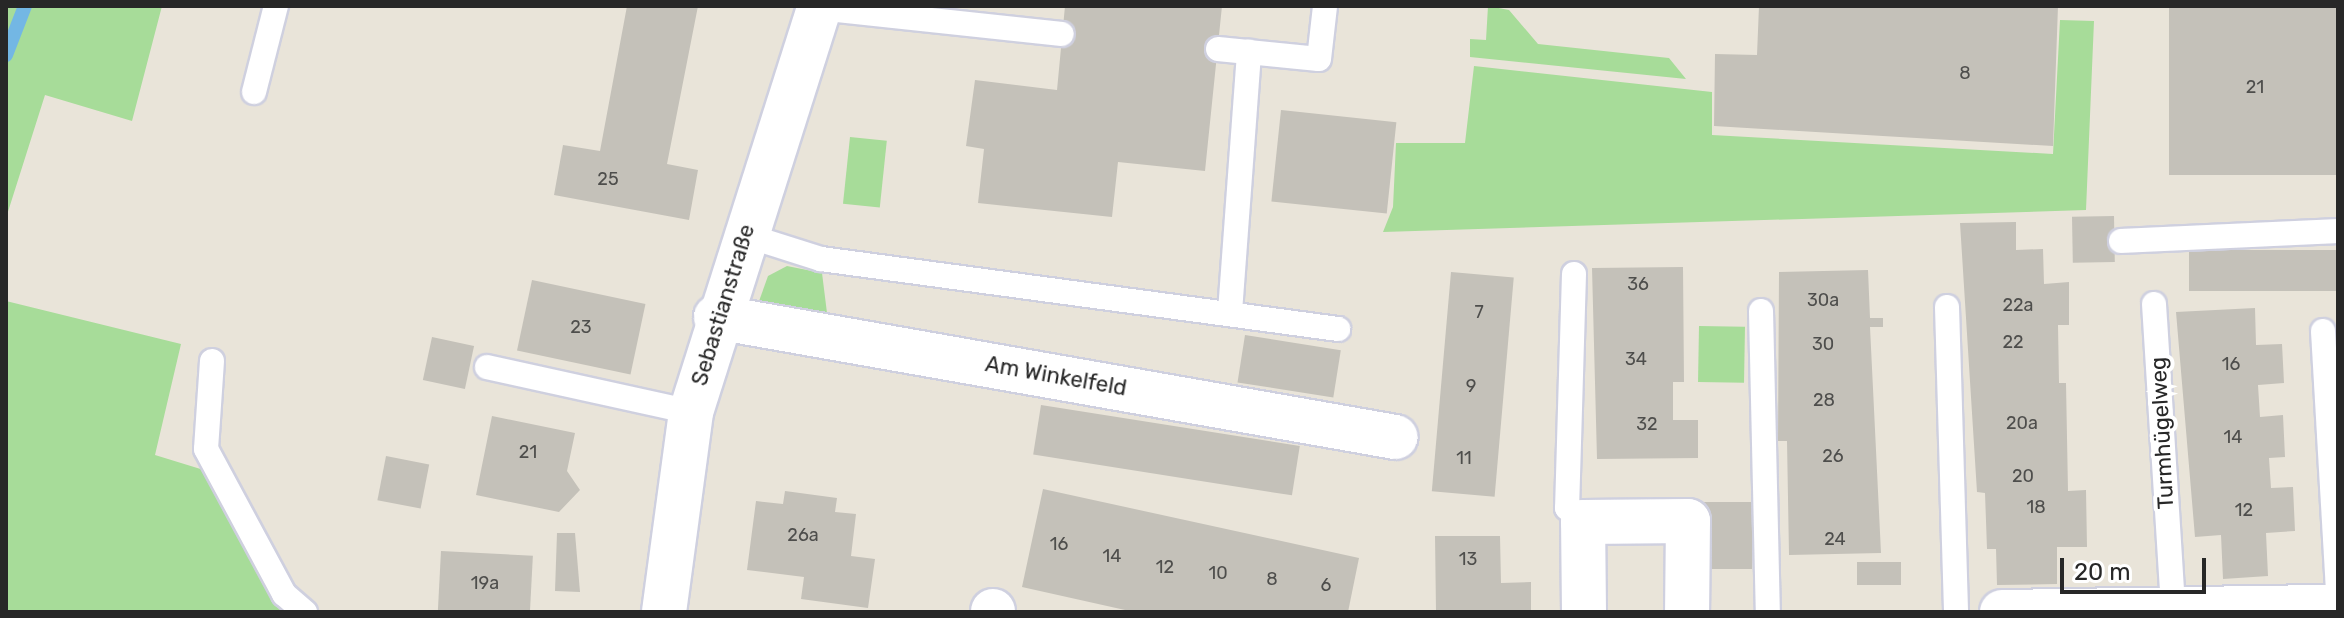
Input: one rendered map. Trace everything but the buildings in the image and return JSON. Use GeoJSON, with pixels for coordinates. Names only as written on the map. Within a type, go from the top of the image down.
{"type":"FeatureCollection","features":[{"type":"Feature","properties":{"kind":"street","name":"Sebastianstraße"},"geometry":{"type":"LineString","coordinates":[[664,612],[691,412],[742,234],[819,7]]}},
{"type":"Feature","properties":{"kind":"street","name":"Am Winkelfeld"},"geometry":{"type":"LineString","coordinates":[[716,317],[1395,437]]}},
{"type":"Feature","properties":{"kind":"street"},"geometry":{"type":"LineString","coordinates":[[1584,612],[1583,522],[1688,521],[1687,612]]}},
{"type":"Feature","properties":{"kind":"street"},"geometry":{"type":"LineString","coordinates":[[2002,612],[2338,607]]}},
{"type":"Feature","properties":{"kind":"lane"},"geometry":{"type":"LineString","coordinates":[[254,92],[276,6]]}},
{"type":"Feature","properties":{"kind":"lane"},"geometry":{"type":"LineString","coordinates":[[1218,49],[1319,59],[1325,6]]}},
{"type":"Feature","properties":{"kind":"lane"},"geometry":{"type":"LineString","coordinates":[[819,7],[999,17],[1062,34]]}},
{"type":"Feature","properties":{"kind":"lane"},"geometry":{"type":"LineString","coordinates":[[1230,312],[1249,52]]}},
{"type":"Feature","properties":{"kind":"lane"},"geometry":{"type":"LineString","coordinates":[[2121,241],[2338,231]]}},
{"type":"Feature","properties":{"kind":"lane"},"geometry":{"type":"LineString","coordinates":[[742,234],[821,259],[1338,329]]}},
{"type":"Feature","properties":{"kind":"lane"},"geometry":{"type":"LineString","coordinates":[[1574,274],[1567,508],[1583,522]]}},
{"type":"Feature","properties":{"kind":"lane","name":"Turmhügelweg"},"geometry":{"type":"LineString","coordinates":[[2154,304],[2173,610]]}},
{"type":"Feature","properties":{"kind":"lane"},"geometry":{"type":"LineString","coordinates":[[1947,307],[1956,612]]}},
{"type":"Feature","properties":{"kind":"lane"},"geometry":{"type":"LineString","coordinates":[[1761,311],[1768,612]]}},
{"type":"Feature","properties":{"kind":"lane"},"geometry":{"type":"LineString","coordinates":[[2323,331],[2338,595]]}},
{"type":"Feature","properties":{"kind":"lane"},"geometry":{"type":"LineString","coordinates":[[212,361],[206,449],[284,594],[305,612]]}},
{"type":"Feature","properties":{"kind":"lane"},"geometry":{"type":"LineString","coordinates":[[487,367],[691,412]]}},
{"type":"Feature","properties":{"kind":"green space"},"geometry":{"type":"Polygon","coordinates":[[[6,6],[162,6],[132,121],[45,95],[6,218],[6,6]]]}},
{"type":"Feature","properties":{"kind":"green space"},"geometry":{"type":"Polygon","coordinates":[[[1488,6],[1509,10],[1538,44],[1669,58],[1686,79],[1470,57],[1470,39],[1486,40],[1488,6]]]}},
{"type":"Feature","properties":{"kind":"green space"},"geometry":{"type":"Polygon","coordinates":[[[2060,20],[2094,21],[2086,210],[1383,232],[1393,207],[1396,143],[1465,143],[1474,66],[1712,92],[1712,135],[2053,154],[2060,20]]]}},
{"type":"Feature","properties":{"kind":"green space"},"geometry":{"type":"Polygon","coordinates":[[[850,137],[887,141],[880,208],[843,204],[850,137]]]}},
{"type":"Feature","properties":{"kind":"green space"},"geometry":{"type":"Polygon","coordinates":[[[787,266],[822,273],[828,321],[758,304],[768,276],[787,266]]]}},
{"type":"Feature","properties":{"kind":"green space"},"geometry":{"type":"Polygon","coordinates":[[[6,301],[181,344],[155,455],[207,471],[286,612],[6,612],[6,301]]]}},
{"type":"Feature","properties":{"kind":"green space"},"geometry":{"type":"Polygon","coordinates":[[[1699,326],[1745,327],[1744,383],[1698,382],[1699,326]]]}},
{"type":"Feature","properties":{"kind":"waterway"},"geometry":{"type":"LineString","coordinates":[[6,55],[25,6]]}}]}
